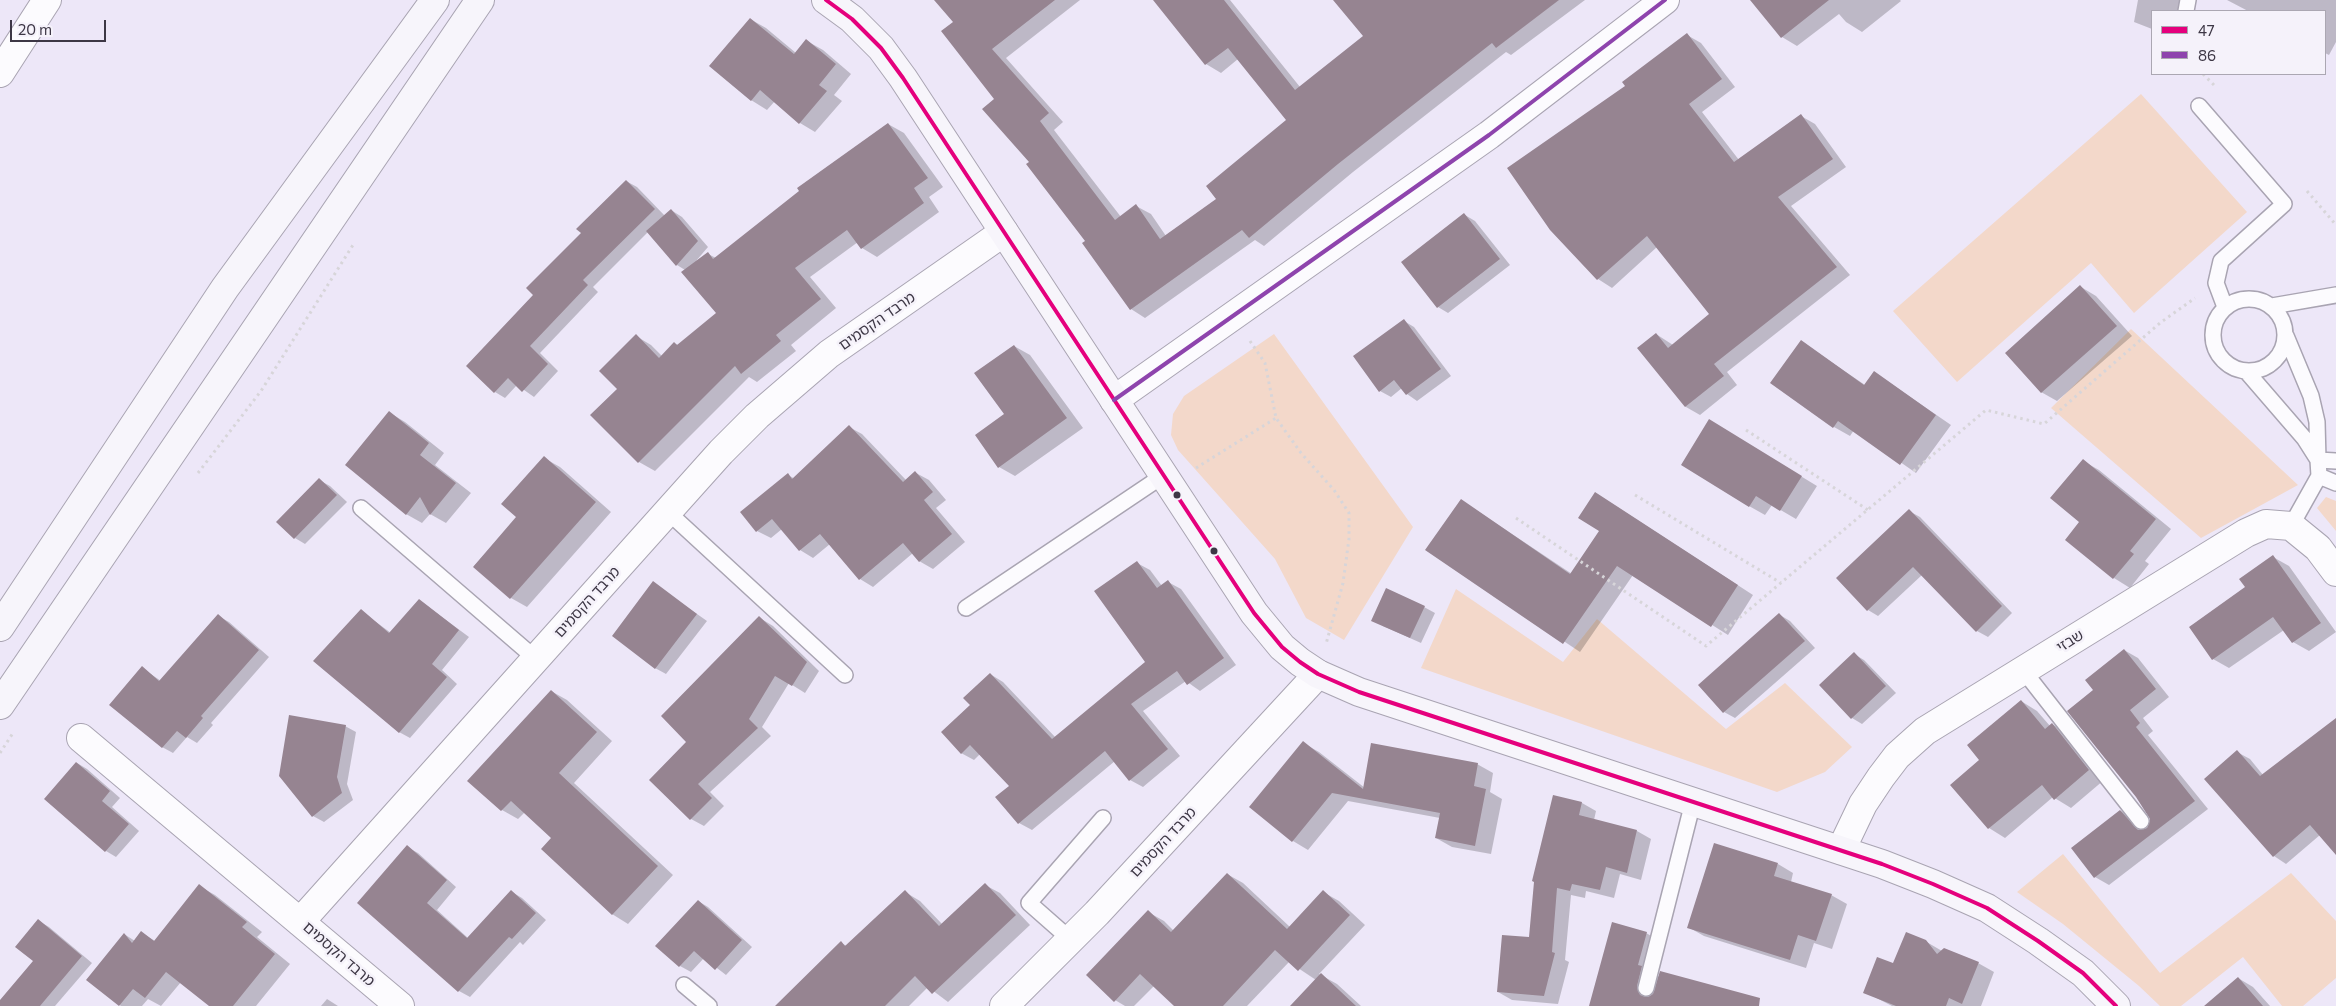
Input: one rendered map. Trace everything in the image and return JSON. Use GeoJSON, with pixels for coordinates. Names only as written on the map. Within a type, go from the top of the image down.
{"type":"FeatureCollection","features":[{"type":"Feature","properties":{"kind":"street"},"geometry":{"type":"LineString","coordinates":[[0,72],[47,0]]}},
{"type":"Feature","properties":{"kind":"street"},"geometry":{"type":"LineString","coordinates":[[0,628],[8,599],[225,288],[435,0]]}},
{"type":"Feature","properties":{"kind":"street"},"geometry":{"type":"LineString","coordinates":[[0,705],[480,0]]}},
{"type":"Feature","properties":{"kind":"street"},"geometry":{"type":"LineString","coordinates":[[826,0],[852,19],[881,48],[903,78],[1266,629],[1282,647],[1318,674],[1359,692],[1841,850],[1890,867],[1986,908],[2038,941],[2083,973],[2116,1006]]}},
{"type":"Feature","properties":{"kind":"street"},"geometry":{"type":"LineString","coordinates":[[1114,400],[1489,135],[1665,0]]}},
{"type":"Feature","properties":{"kind":"street","name":"מרבד הקסמים"},"geometry":{"type":"LineString","coordinates":[[400,1006],[300,922],[721,452],[788,388],[829,354],[1004,232]]}},
{"type":"Feature","properties":{"kind":"street","name":"שבזי"},"geometry":{"type":"LineString","coordinates":[[1841,850],[1863,804],[1897,756],[1925,731],[2246,533],[2266,524],[2291,526]]}},
{"type":"Feature","properties":{"kind":"street"},"geometry":{"type":"LineString","coordinates":[[2291,526],[2318,548],[2336,572]]}},
{"type":"Feature","properties":{"kind":"street","name":"מרבד הקסמים"},"geometry":{"type":"LineString","coordinates":[[1004,1006],[1071,940],[1318,674]]}},
{"type":"Feature","properties":{"kind":"street"},"geometry":{"type":"LineString","coordinates":[[81,738],[300,922]]}},
{"type":"Feature","properties":{"kind":"lane"},"geometry":{"type":"LineString","coordinates":[[2199,106],[2284,204],[2221,261],[2216,283],[2225,307]]}},
{"type":"Feature","properties":{"kind":"lane"},"geometry":{"type":"LineString","coordinates":[[2272,306],[2336,295]]}},
{"type":"Feature","properties":{"kind":"lane"},"geometry":{"type":"LineString","coordinates":[[2248,298],[2261,300],[2272,306],[2285,325],[2284,348],[2269,366],[2247,372],[2236,369],[2226,363],[2218,353],[2213,342],[2213,329],[2217,317],[2225,307],[2236,300],[2248,298]]}},
{"type":"Feature","properties":{"kind":"lane"},"geometry":{"type":"LineString","coordinates":[[2286,336],[2311,396],[2317,422],[2319,476],[2291,526]]}},
{"type":"Feature","properties":{"kind":"lane"},"geometry":{"type":"LineString","coordinates":[[2247,372],[2304,438],[2318,460]]}},
{"type":"Feature","properties":{"kind":"lane"},"geometry":{"type":"LineString","coordinates":[[2318,460],[2336,461]]}},
{"type":"Feature","properties":{"kind":"lane"},"geometry":{"type":"LineString","coordinates":[[2319,476],[2336,483]]}},
{"type":"Feature","properties":{"kind":"lane"},"geometry":{"type":"LineString","coordinates":[[966,608],[1167,480]]}},
{"type":"Feature","properties":{"kind":"lane"},"geometry":{"type":"LineString","coordinates":[[361,508],[536,659]]}},
{"type":"Feature","properties":{"kind":"lane"},"geometry":{"type":"LineString","coordinates":[[668,512],[846,674]]}},
{"type":"Feature","properties":{"kind":"lane"},"geometry":{"type":"LineString","coordinates":[[2023,670],[2141,821]]}},
{"type":"Feature","properties":{"kind":"lane"},"geometry":{"type":"LineString","coordinates":[[1646,988],[1693,802]]}},
{"type":"Feature","properties":{"kind":"lane"},"geometry":{"type":"LineString","coordinates":[[1071,940],[1029,903],[1103,818]]}},
{"type":"Feature","properties":{"kind":"lane"},"geometry":{"type":"LineString","coordinates":[[684,985],[709,1006]]}},
{"type":"Feature","properties":{"kind":"path"},"geometry":{"type":"LineString","coordinates":[[1516,518],[1706,646],[1986,410],[2044,424],[2160,323],[2216,283]]}},
{"type":"Feature","properties":{"kind":"path"},"geometry":{"type":"LineString","coordinates":[[1234,315],[1265,363],[1276,418],[1301,453],[1334,490],[1349,513],[1349,538],[1343,583],[1318,674]]}},
{"type":"Feature","properties":{"kind":"path"},"geometry":{"type":"LineString","coordinates":[[1167,480],[1276,418]]}},
{"type":"Feature","properties":{"kind":"path"},"geometry":{"type":"LineString","coordinates":[[1746,430],[1868,510]]}},
{"type":"Feature","properties":{"kind":"path"},"geometry":{"type":"LineString","coordinates":[[1635,495],[1781,584]]}},
{"type":"Feature","properties":{"kind":"shaded area"},"geometry":{"type":"Polygon","coordinates":[[[2141,94],[2247,212],[2134,313],[2091,263],[1957,382],[1893,311],[2141,94]]]}},
{"type":"Feature","properties":{"kind":"shaded area"},"geometry":{"type":"Polygon","coordinates":[[[2131,329],[2298,485],[2201,538],[2051,408],[2131,329]]]}},
{"type":"Feature","properties":{"kind":"shaded area"},"geometry":{"type":"Polygon","coordinates":[[[1274,334],[1413,527],[1344,640],[1306,618],[1275,559],[1178,450],[1171,435],[1173,414],[1184,396],[1274,334]]]}},
{"type":"Feature","properties":{"kind":"shaded area"},"geometry":{"type":"Polygon","coordinates":[[[2326,497],[2336,501],[2336,531],[2317,508],[2326,497]]]}},
{"type":"Feature","properties":{"kind":"shaded area"},"geometry":{"type":"Polygon","coordinates":[[[1456,589],[1563,662],[1597,619],[1726,729],[1785,683],[1852,747],[1825,772],[1777,792],[1421,668],[1456,589]]]}},
{"type":"Feature","properties":{"kind":"shaded area"},"geometry":{"type":"Polygon","coordinates":[[[2063,854],[2160,973],[2291,873],[2336,921],[2336,978],[2303,1006],[2282,1006],[2243,957],[2181,1006],[2160,1006],[2139,986],[2063,924],[2017,892],[2063,854]]]}},
{"type":"Feature","properties":{"kind":"building"},"geometry":{"type":"Polygon","coordinates":[[[934,0],[1055,0],[992,49],[1049,113],[1040,121],[1115,220],[1136,204],[1160,239],[1216,199],[1206,186],[1286,120],[1228,48],[1205,65],[1153,0],[1224,0],[1295,90],[1363,36],[1333,0],[1559,0],[1496,48],[1492,43],[1338,164],[1249,238],[1242,230],[1130,310],[1082,243],[1085,241],[1026,164],[1029,162],[982,109],[994,99],[941,31],[953,22],[934,0]]]}},
{"type":"Feature","properties":{"kind":"building"},"geometry":{"type":"Polygon","coordinates":[[[1750,0],[1829,0],[1781,38],[1750,0]]]}},
{"type":"Feature","properties":{"kind":"building"},"geometry":{"type":"Polygon","coordinates":[[[750,18],[794,54],[806,39],[836,64],[819,85],[827,91],[799,124],[760,90],[751,101],[709,66],[750,18]]]}},
{"type":"Feature","properties":{"kind":"building"},"geometry":{"type":"Polygon","coordinates":[[[1687,33],[1722,79],[1689,104],[1734,162],[1801,114],[1833,159],[1778,197],[1837,267],[1714,364],[1724,376],[1685,407],[1637,348],[1656,333],[1668,348],[1709,314],[1647,236],[1597,280],[1550,230],[1507,168],[1625,86],[1622,82],[1687,33]]]}},
{"type":"Feature","properties":{"kind":"building"},"geometry":{"type":"Polygon","coordinates":[[[888,123],[928,178],[914,188],[924,203],[861,249],[847,230],[795,268],[821,299],[776,335],[781,341],[741,374],[735,366],[638,463],[590,415],[617,389],[599,371],[636,334],[659,358],[674,342],[677,345],[716,313],[681,272],[708,252],[713,259],[799,191],[797,188],[888,123]]]}},
{"type":"Feature","properties":{"kind":"building"},"geometry":{"type":"Polygon","coordinates":[[[626,180],[655,209],[583,280],[588,285],[530,346],[548,364],[522,392],[508,378],[494,393],[466,366],[533,295],[526,288],[581,233],[576,229],[626,180]]]}},
{"type":"Feature","properties":{"kind":"building"},"geometry":{"type":"Polygon","coordinates":[[[671,209],[698,241],[676,266],[646,231],[671,209]]]}},
{"type":"Feature","properties":{"kind":"building"},"geometry":{"type":"Polygon","coordinates":[[[1464,213],[1500,259],[1437,308],[1401,262],[1464,213]]]}},
{"type":"Feature","properties":{"kind":"building"},"geometry":{"type":"Polygon","coordinates":[[[2080,285],[2117,326],[2041,393],[2005,353],[2080,285]]]}},
{"type":"Feature","properties":{"kind":"building"},"geometry":{"type":"Polygon","coordinates":[[[1404,319],[1441,369],[1406,395],[1394,380],[1379,392],[1353,356],[1404,319]]]}},
{"type":"Feature","properties":{"kind":"building"},"geometry":{"type":"Polygon","coordinates":[[[1801,340],[1864,385],[1874,371],[1936,415],[1900,465],[1838,421],[1833,428],[1770,383],[1801,340]]]}},
{"type":"Feature","properties":{"kind":"building"},"geometry":{"type":"Polygon","coordinates":[[[1014,345],[1067,418],[998,468],[975,435],[1004,414],[974,373],[1014,345]]]}},
{"type":"Feature","properties":{"kind":"building"},"geometry":{"type":"Polygon","coordinates":[[[389,411],[429,443],[420,455],[456,483],[430,515],[420,497],[406,515],[345,465],[389,411]]]}},
{"type":"Feature","properties":{"kind":"building"},"geometry":{"type":"Polygon","coordinates":[[[1709,419],[1802,476],[1780,511],[1756,496],[1749,507],[1681,465],[1709,419]]]}},
{"type":"Feature","properties":{"kind":"building"},"geometry":{"type":"Polygon","coordinates":[[[849,425],[903,482],[915,471],[933,492],[924,500],[952,534],[919,562],[903,543],[859,580],[820,534],[799,551],[772,519],[756,532],[740,512],[788,473],[792,479],[849,425]]]}},
{"type":"Feature","properties":{"kind":"building"},"geometry":{"type":"Polygon","coordinates":[[[544,456],[596,502],[510,599],[473,567],[516,517],[501,504],[544,456]]]}},
{"type":"Feature","properties":{"kind":"building"},"geometry":{"type":"Polygon","coordinates":[[[2083,459],[2156,519],[2130,551],[2134,554],[2113,579],[2065,540],[2079,522],[2050,498],[2083,459]]]}},
{"type":"Feature","properties":{"kind":"building"},"geometry":{"type":"Polygon","coordinates":[[[319,478],[337,495],[294,539],[276,522],[319,478]]]}},
{"type":"Feature","properties":{"kind":"building"},"geometry":{"type":"Polygon","coordinates":[[[1595,492],[1738,585],[1711,627],[1617,566],[1563,644],[1425,550],[1461,499],[1570,574],[1599,531],[1578,518],[1595,492]]]}},
{"type":"Feature","properties":{"kind":"building"},"geometry":{"type":"Polygon","coordinates":[[[1909,509],[2002,606],[1976,632],[1913,567],[1867,611],[1836,578],[1909,509]]]}},
{"type":"Feature","properties":{"kind":"building"},"geometry":{"type":"Polygon","coordinates":[[[2273,555],[2321,623],[2292,643],[2273,617],[2212,660],[2189,627],[2245,587],[2239,579],[2273,555]]]}},
{"type":"Feature","properties":{"kind":"building"},"geometry":{"type":"Polygon","coordinates":[[[1137,561],[1157,588],[1168,580],[1224,658],[1187,685],[1177,671],[1131,704],[1168,749],[1129,781],[1105,751],[1018,824],[995,797],[1009,786],[970,745],[961,754],[941,732],[970,705],[963,698],[990,673],[1052,739],[1145,662],[1094,591],[1137,561]]]}},
{"type":"Feature","properties":{"kind":"building"},"geometry":{"type":"Polygon","coordinates":[[[653,581],[697,614],[655,669],[612,636],[653,581]]]}},
{"type":"Feature","properties":{"kind":"building"},"geometry":{"type":"Polygon","coordinates":[[[1386,588],[1425,606],[1410,638],[1371,621],[1386,588]]]}},
{"type":"Feature","properties":{"kind":"building"},"geometry":{"type":"Polygon","coordinates":[[[419,599],[459,630],[432,664],[447,677],[399,733],[313,661],[361,609],[389,633],[419,599]]]}},
{"type":"Feature","properties":{"kind":"building"},"geometry":{"type":"Polygon","coordinates":[[[1779,613],[1805,641],[1723,713],[1698,685],[1779,613]]]}},
{"type":"Feature","properties":{"kind":"building"},"geometry":{"type":"Polygon","coordinates":[[[218,614],[259,650],[201,716],[203,718],[186,738],[177,731],[162,748],[109,705],[142,666],[159,681],[218,614]]]}},
{"type":"Feature","properties":{"kind":"building"},"geometry":{"type":"Polygon","coordinates":[[[759,616],[807,662],[792,686],[775,676],[749,719],[758,728],[698,784],[712,798],[690,820],[649,780],[686,742],[661,716],[759,616]]]}},
{"type":"Feature","properties":{"kind":"building"},"geometry":{"type":"Polygon","coordinates":[[[2124,649],[2156,689],[2130,710],[2140,723],[2136,727],[2195,801],[2094,878],[2071,848],[2120,810],[2138,830],[2147,828],[2150,819],[2136,797],[2067,711],[2093,690],[2085,680],[2124,649]]]}},
{"type":"Feature","properties":{"kind":"building"},"geometry":{"type":"Polygon","coordinates":[[[1854,652],[1886,686],[1851,719],[1819,685],[1854,652]]]}},
{"type":"Feature","properties":{"kind":"building"},"geometry":{"type":"Polygon","coordinates":[[[551,690],[597,732],[559,773],[658,866],[612,915],[541,849],[551,838],[511,801],[501,811],[467,781],[551,690]]]}},
{"type":"Feature","properties":{"kind":"building"},"geometry":{"type":"Polygon","coordinates":[[[2021,700],[2045,729],[2052,723],[2089,770],[2054,800],[2042,785],[1988,829],[1950,785],[1979,760],[1967,745],[2021,700]]]}},
{"type":"Feature","properties":{"kind":"building"},"geometry":{"type":"Polygon","coordinates":[[[289,715],[346,725],[337,777],[342,793],[312,817],[279,776],[289,715]]]}},
{"type":"Feature","properties":{"kind":"building"},"geometry":{"type":"Polygon","coordinates":[[[2336,718],[2336,855],[2310,825],[2273,857],[2204,779],[2237,750],[2260,776],[2336,718]]]}},
{"type":"Feature","properties":{"kind":"building"},"geometry":{"type":"Polygon","coordinates":[[[1303,741],[1363,789],[1371,743],[1478,763],[1474,786],[1486,789],[1475,846],[1435,838],[1440,813],[1332,793],[1292,842],[1249,807],[1303,741]]]}},
{"type":"Feature","properties":{"kind":"building"},"geometry":{"type":"Polygon","coordinates":[[[76,762],[110,791],[102,801],[129,824],[105,852],[44,799],[76,762]]]}},
{"type":"Feature","properties":{"kind":"building"},"geometry":{"type":"Polygon","coordinates":[[[1553,795],[1582,802],[1579,815],[1637,830],[1627,873],[1606,867],[1600,890],[1572,884],[1570,891],[1557,888],[1552,952],[1555,953],[1544,996],[1497,992],[1502,935],[1529,937],[1534,882],[1532,881],[1553,795]]]}},
{"type":"Feature","properties":{"kind":"building"},"geometry":{"type":"Polygon","coordinates":[[[1714,843],[1778,863],[1774,876],[1832,894],[1816,941],[1798,935],[1790,960],[1687,928],[1714,843]]]}},
{"type":"Feature","properties":{"kind":"building"},"geometry":{"type":"Polygon","coordinates":[[[407,845],[447,880],[427,903],[467,938],[511,890],[536,913],[512,939],[509,937],[458,992],[357,903],[407,845]]]}},
{"type":"Feature","properties":{"kind":"building"},"geometry":{"type":"Polygon","coordinates":[[[1227,873],[1287,929],[1323,890],[1350,915],[1298,971],[1275,950],[1223,1006],[1174,1006],[1140,974],[1114,1002],[1086,975],[1148,910],[1171,932],[1227,873]]]}},
{"type":"Feature","properties":{"kind":"building"},"geometry":{"type":"Polygon","coordinates":[[[985,883],[1016,915],[932,994],[915,976],[885,1006],[775,1006],[841,941],[845,946],[905,890],[939,926],[985,883]]]}},
{"type":"Feature","properties":{"kind":"building"},"geometry":{"type":"Polygon","coordinates":[[[199,884],[247,922],[242,927],[275,954],[233,1006],[209,1006],[166,972],[145,998],[133,989],[119,1006],[86,980],[124,933],[132,943],[141,931],[154,941],[199,884]]]}},
{"type":"Feature","properties":{"kind":"building"},"geometry":{"type":"Polygon","coordinates":[[[698,900],[742,940],[715,970],[694,951],[679,967],[655,946],[698,900]]]}},
{"type":"Feature","properties":{"kind":"building"},"geometry":{"type":"Polygon","coordinates":[[[38,919],[82,956],[40,1006],[0,1006],[0,1000],[33,961],[15,947],[38,919]]]}},
{"type":"Feature","properties":{"kind":"building"},"geometry":{"type":"Polygon","coordinates":[[[1612,922],[1647,932],[1638,965],[1642,966],[1637,986],[1640,995],[1648,997],[1653,994],[1660,971],[1760,998],[1759,1006],[1589,1006],[1612,922]]]}},
{"type":"Feature","properties":{"kind":"building"},"geometry":{"type":"Polygon","coordinates":[[[1906,932],[1926,940],[1937,954],[1944,948],[1979,962],[1962,1004],[1949,998],[1946,1006],[1896,1006],[1863,993],[1877,957],[1893,963],[1906,932]]]}},
{"type":"Feature","properties":{"kind":"building"},"geometry":{"type":"Polygon","coordinates":[[[1321,973],[1356,1006],[1290,1006],[1321,973]]]}},
{"type":"Feature","properties":{"kind":"building"},"geometry":{"type":"Polygon","coordinates":[[[2238,977],[2263,1006],[2204,1006],[2238,977]]]}},
{"type":"Feature","properties":{"kind":"transit line","name":"47"},"geometry":{"type":"LineString","coordinates":[[826,0],[852,19],[881,48],[903,78],[1254,613],[1282,647],[1300,662],[1318,674],[1359,692],[1882,864],[1933,884],[1987,908],[2038,941],[2083,973],[2116,1006]]}},
{"type":"Feature","properties":{"kind":"transit line","name":"86"},"geometry":{"type":"LineString","coordinates":[[1114,400],[1489,135],[1665,0]]}}]}
